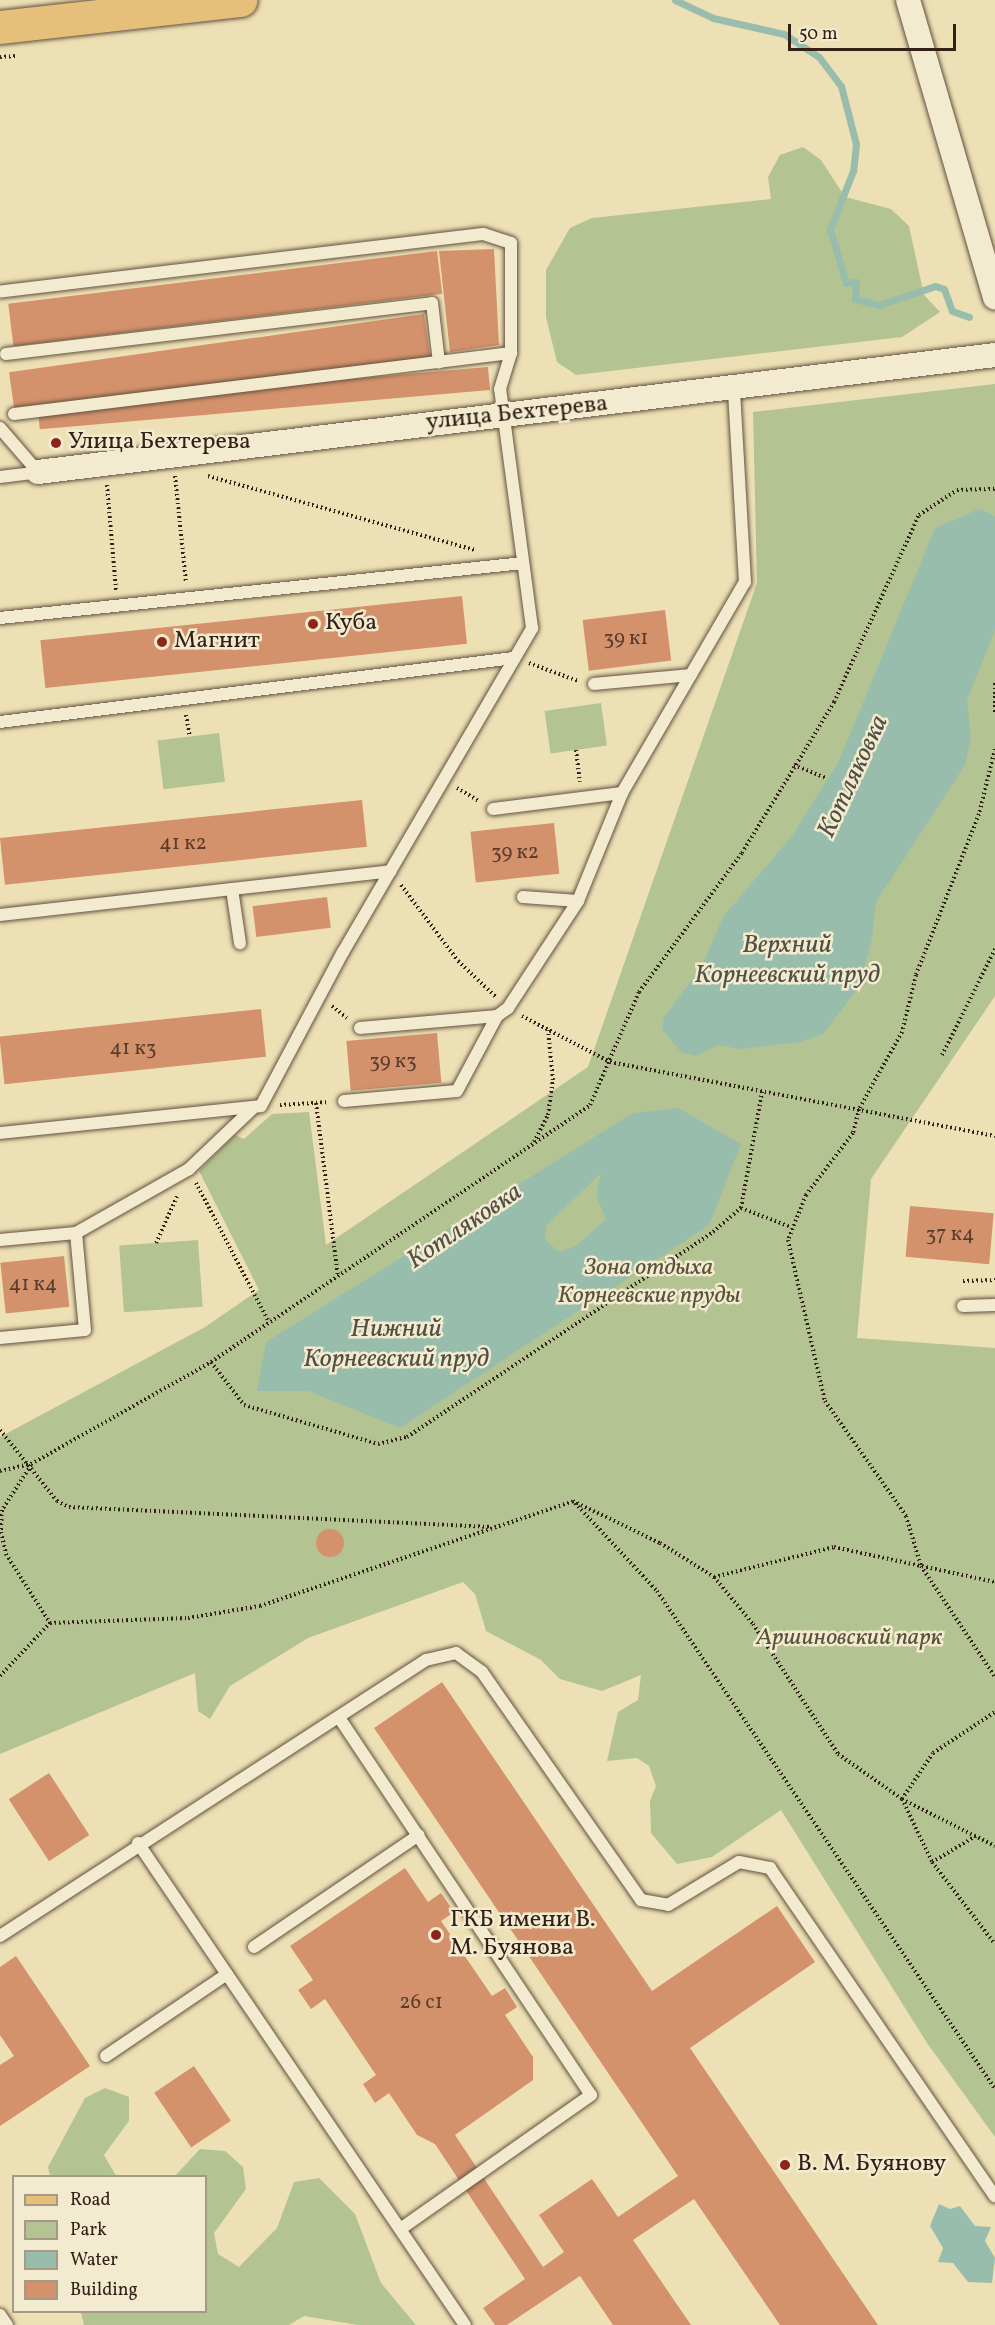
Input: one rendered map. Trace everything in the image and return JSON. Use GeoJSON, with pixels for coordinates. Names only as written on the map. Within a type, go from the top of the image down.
{"type":"FeatureCollection","features":[{"type":"Feature","properties":{"kind":"main road"},"geometry":{"type":"LineString","coordinates":[[0,27],[240,0]]}},
{"type":"Feature","properties":{"kind":"street"},"geometry":{"type":"LineString","coordinates":[[908,0],[995,298]]}},
{"type":"Feature","properties":{"kind":"street","name":"улица Бехтерева"},"geometry":{"type":"LineString","coordinates":[[38,472],[503,414],[734,391],[995,355]]}},
{"type":"Feature","properties":{"kind":"lane"},"geometry":{"type":"LineString","coordinates":[[0,292],[483,234],[511,243],[511,353],[500,389],[532,628],[390,871],[257,1107],[189,1169],[76,1233],[0,1240]]}},
{"type":"Feature","properties":{"kind":"lane"},"geometry":{"type":"LineString","coordinates":[[6,354],[432,303],[439,363]]}},
{"type":"Feature","properties":{"kind":"lane"},"geometry":{"type":"LineString","coordinates":[[14,414],[511,353]]}},
{"type":"Feature","properties":{"kind":"lane"},"geometry":{"type":"LineString","coordinates":[[344,1101],[457,1091],[497,1016],[508,1008],[578,901],[622,792],[745,582],[734,391]]}},
{"type":"Feature","properties":{"kind":"lane"},"geometry":{"type":"LineString","coordinates":[[0,428],[38,472]]}},
{"type":"Feature","properties":{"kind":"lane"},"geometry":{"type":"LineString","coordinates":[[0,477],[38,472]]}},
{"type":"Feature","properties":{"kind":"lane"},"geometry":{"type":"LineString","coordinates":[[0,618],[523,563]]}},
{"type":"Feature","properties":{"kind":"lane"},"geometry":{"type":"LineString","coordinates":[[0,722],[514,658]]}},
{"type":"Feature","properties":{"kind":"lane"},"geometry":{"type":"LineString","coordinates":[[594,684],[691,675]]}},
{"type":"Feature","properties":{"kind":"lane"},"geometry":{"type":"LineString","coordinates":[[493,809],[622,792]]}},
{"type":"Feature","properties":{"kind":"lane"},"geometry":{"type":"LineString","coordinates":[[0,915],[390,871]]}},
{"type":"Feature","properties":{"kind":"lane"},"geometry":{"type":"LineString","coordinates":[[231,889],[240,943]]}},
{"type":"Feature","properties":{"kind":"lane"},"geometry":{"type":"LineString","coordinates":[[523,897],[578,901]]}},
{"type":"Feature","properties":{"kind":"lane"},"geometry":{"type":"LineString","coordinates":[[360,1028],[497,1016]]}},
{"type":"Feature","properties":{"kind":"lane"},"geometry":{"type":"LineString","coordinates":[[0,1133],[257,1107]]}},
{"type":"Feature","properties":{"kind":"lane"},"geometry":{"type":"LineString","coordinates":[[0,1338],[85,1330],[76,1233]]}},
{"type":"Feature","properties":{"kind":"lane"},"geometry":{"type":"LineString","coordinates":[[963,1306],[995,1305]]}},
{"type":"Feature","properties":{"kind":"lane"},"geometry":{"type":"LineString","coordinates":[[0,1936],[138,1843],[340,1719],[426,1660],[456,1653],[482,1672],[641,1900],[668,1905],[739,1862],[770,1868],[995,2196]]}},
{"type":"Feature","properties":{"kind":"lane"},"geometry":{"type":"LineString","coordinates":[[340,1719],[591,2095],[400,2229]]}},
{"type":"Feature","properties":{"kind":"lane"},"geometry":{"type":"LineString","coordinates":[[254,1947],[419,1835]]}},
{"type":"Feature","properties":{"kind":"lane"},"geometry":{"type":"LineString","coordinates":[[138,1843],[465,2325]]}},
{"type":"Feature","properties":{"kind":"lane"},"geometry":{"type":"LineString","coordinates":[[106,2056],[227,1974]]}},
{"type":"Feature","properties":{"kind":"lane"},"geometry":{"type":"LineString","coordinates":[[0,2315],[7,2325]]}},
{"type":"Feature","properties":{"kind":"path"},"geometry":{"type":"LineString","coordinates":[[0,57],[17,56]]}},
{"type":"Feature","properties":{"kind":"path"},"geometry":{"type":"LineString","coordinates":[[174,470],[188,599]]}},
{"type":"Feature","properties":{"kind":"path"},"geometry":{"type":"LineString","coordinates":[[204,475],[523,563]]}},
{"type":"Feature","properties":{"kind":"path"},"geometry":{"type":"LineString","coordinates":[[107,479],[118,607]]}},
{"type":"Feature","properties":{"kind":"path"},"geometry":{"type":"LineString","coordinates":[[0,1471],[31,1464],[211,1362],[590,1105],[639,992],[742,853],[834,702],[919,515],[957,490],[995,489]]}},
{"type":"Feature","properties":{"kind":"path"},"geometry":{"type":"LineString","coordinates":[[514,658],[570,679]]}},
{"type":"Feature","properties":{"kind":"path"},"geometry":{"type":"LineString","coordinates":[[995,683],[995,714]]}},
{"type":"Feature","properties":{"kind":"path"},"geometry":{"type":"LineString","coordinates":[[576,750],[582,798]]}},
{"type":"Feature","properties":{"kind":"path"},"geometry":{"type":"LineString","coordinates":[[995,750],[979,814],[916,975],[902,1032],[859,1109],[853,1133],[806,1195],[791,1227],[788,1250],[825,1401],[906,1516],[921,1566],[995,1677]]}},
{"type":"Feature","properties":{"kind":"path"},"geometry":{"type":"LineString","coordinates":[[794,765],[826,778]]}},
{"type":"Feature","properties":{"kind":"path"},"geometry":{"type":"LineString","coordinates":[[443,780],[493,809]]}},
{"type":"Feature","properties":{"kind":"path"},"geometry":{"type":"LineString","coordinates":[[390,871],[458,961],[508,1008],[610,1062],[995,1136]]}},
{"type":"Feature","properties":{"kind":"path"},"geometry":{"type":"LineString","coordinates":[[942,1056],[995,949]]}},
{"type":"Feature","properties":{"kind":"path"},"geometry":{"type":"LineString","coordinates":[[319,997],[360,1028]]}},
{"type":"Feature","properties":{"kind":"path"},"geometry":{"type":"LineString","coordinates":[[533,1144],[548,1115],[553,1080],[548,1029]]}},
{"type":"Feature","properties":{"kind":"path"},"geometry":{"type":"LineString","coordinates":[[211,1362],[244,1404],[378,1444],[407,1437],[741,1208],[762,1092]]}},
{"type":"Feature","properties":{"kind":"path"},"geometry":{"type":"LineString","coordinates":[[257,1107],[344,1101]]}},
{"type":"Feature","properties":{"kind":"path"},"geometry":{"type":"LineString","coordinates":[[316,1103],[338,1276]]}},
{"type":"Feature","properties":{"kind":"path"},"geometry":{"type":"LineString","coordinates":[[189,1169],[269,1322]]}},
{"type":"Feature","properties":{"kind":"path"},"geometry":{"type":"LineString","coordinates":[[156,1243],[189,1169]]}},
{"type":"Feature","properties":{"kind":"path"},"geometry":{"type":"LineString","coordinates":[[741,1208],[791,1227]]}},
{"type":"Feature","properties":{"kind":"path"},"geometry":{"type":"LineString","coordinates":[[963,1281],[995,1280]]}},
{"type":"Feature","properties":{"kind":"path"},"geometry":{"type":"LineString","coordinates":[[0,1430],[31,1464],[57,1501],[69,1507],[495,1527]]}},
{"type":"Feature","properties":{"kind":"path"},"geometry":{"type":"LineString","coordinates":[[31,1464],[7,1500],[1,1532],[6,1554],[50,1623]]}},
{"type":"Feature","properties":{"kind":"path"},"geometry":{"type":"LineString","coordinates":[[573,1501],[657,1591],[995,2090]]}},
{"type":"Feature","properties":{"kind":"path"},"geometry":{"type":"LineString","coordinates":[[0,1676],[50,1623],[188,1618],[260,1606],[573,1501],[660,1543],[714,1577],[753,1624],[837,1754],[902,1798],[995,1845]]}},
{"type":"Feature","properties":{"kind":"path"},"geometry":{"type":"LineString","coordinates":[[714,1577],[834,1547],[995,1582]]}},
{"type":"Feature","properties":{"kind":"path"},"geometry":{"type":"LineString","coordinates":[[902,1798],[933,1753],[995,1712]]}},
{"type":"Feature","properties":{"kind":"path"},"geometry":{"type":"LineString","coordinates":[[902,1798],[932,1862],[995,1944]]}},
{"type":"Feature","properties":{"kind":"path"},"geometry":{"type":"LineString","coordinates":[[932,1862],[977,1836]]}},
{"type":"Feature","properties":{"kind":"green space"},"geometry":{"type":"Polygon","coordinates":[[[803,147],[821,160],[845,197],[891,209],[909,226],[924,295],[940,312],[902,337],[576,375],[557,362],[546,317],[546,270],[570,228],[592,218],[771,199],[768,177],[780,155],[803,147]]]}},
{"type":"Feature","properties":{"kind":"green space"},"geometry":{"type":"Polygon","coordinates":[[[995,384],[995,996],[871,1179],[857,1338],[995,1348],[995,2137],[927,2043],[781,1810],[712,1857],[677,1864],[651,1833],[650,1801],[656,1786],[649,1766],[637,1758],[607,1761],[618,1712],[638,1700],[641,1675],[602,1691],[560,1679],[541,1660],[486,1631],[475,1594],[463,1582],[308,1638],[230,1686],[210,1719],[198,1711],[195,1673],[0,1754],[0,1437],[205,1327],[259,1290],[199,1171],[235,1135],[244,1139],[272,1114],[309,1112],[326,1245],[588,1067],[757,583],[753,412],[995,384]]]}},
{"type":"Feature","properties":{"kind":"green space"},"geometry":{"type":"Polygon","coordinates":[[[601,703],[607,746],[551,754],[545,711],[601,703]]]}},
{"type":"Feature","properties":{"kind":"green space"},"geometry":{"type":"Polygon","coordinates":[[[219,733],[225,782],[163,789],[157,741],[219,733]]]}},
{"type":"Feature","properties":{"kind":"green space"},"geometry":{"type":"Polygon","coordinates":[[[198,1240],[203,1307],[124,1312],[119,1246],[198,1240]]]}},
{"type":"Feature","properties":{"kind":"green space"},"geometry":{"type":"Polygon","coordinates":[[[105,2088],[129,2097],[129,2121],[104,2155],[115,2175],[50,2175],[48,2167],[85,2098],[105,2088]]]}},
{"type":"Feature","properties":{"kind":"green space"},"geometry":{"type":"Polygon","coordinates":[[[200,2149],[225,2151],[243,2167],[246,2189],[214,2233],[218,2254],[239,2267],[277,2228],[294,2182],[319,2178],[355,2214],[381,2283],[416,2325],[358,2325],[304,2316],[289,2325],[84,2325],[81,2313],[207,2313],[207,2175],[176,2175],[200,2149]]]}},
{"type":"Feature","properties":{"kind":"water","name":"Верхний Корнеевский пруд"},"geometry":{"type":"Polygon","coordinates":[[[979,509],[995,516],[995,630],[967,700],[971,736],[965,765],[876,902],[872,939],[859,987],[823,1034],[800,1042],[740,1049],[719,1045],[695,1056],[681,1052],[662,1029],[664,1017],[702,966],[723,917],[792,836],[839,761],[935,528],[979,509]]]}},
{"type":"Feature","properties":{"kind":"water","name":"Нижний Корнеевский пруд"},"geometry":{"type":"Polygon","coordinates":[[[678,1108],[741,1144],[709,1225],[400,1428],[308,1391],[257,1391],[266,1342],[633,1113],[678,1108]],[[601,1173],[546,1226],[545,1240],[559,1252],[576,1246],[606,1219],[596,1195],[601,1173]]]}},
{"type":"Feature","properties":{"kind":"water"},"geometry":{"type":"Polygon","coordinates":[[[939,2204],[950,2209],[960,2206],[975,2226],[991,2227],[985,2241],[995,2258],[992,2283],[968,2282],[953,2263],[938,2262],[943,2248],[930,2226],[939,2204]]]}},
{"type":"Feature","properties":{"kind":"building"},"geometry":{"type":"Polygon","coordinates":[[[494,249],[499,345],[450,352],[439,251],[494,249]]]}},
{"type":"Feature","properties":{"kind":"building"},"geometry":{"type":"Polygon","coordinates":[[[437,251],[442,294],[13,346],[8,304],[437,251]]]}},
{"type":"Feature","properties":{"kind":"building"},"geometry":{"type":"Polygon","coordinates":[[[424,314],[430,358],[15,416],[9,372],[424,314]]]}},
{"type":"Feature","properties":{"kind":"building"},"geometry":{"type":"Polygon","coordinates":[[[488,367],[490,390],[40,429],[38,406],[488,367]]]}},
{"type":"Feature","properties":{"kind":"building"},"geometry":{"type":"Polygon","coordinates":[[[462,596],[467,644],[45,688],[40,640],[462,596]]]}},
{"type":"Feature","properties":{"kind":"building"},"geometry":{"type":"Polygon","coordinates":[[[665,610],[671,661],[589,671],[583,620],[665,610]]]}},
{"type":"Feature","properties":{"kind":"building"},"geometry":{"type":"Polygon","coordinates":[[[362,800],[367,847],[5,885],[0,838],[362,800]]]}},
{"type":"Feature","properties":{"kind":"building"},"geometry":{"type":"Polygon","coordinates":[[[554,823],[559,874],[476,883],[470,832],[554,823]]]}},
{"type":"Feature","properties":{"kind":"building"},"geometry":{"type":"Polygon","coordinates":[[[327,897],[331,928],[256,937],[253,906],[327,897]]]}},
{"type":"Feature","properties":{"kind":"building"},"geometry":{"type":"Polygon","coordinates":[[[261,1009],[266,1057],[4,1084],[0,1036],[261,1009]]]}},
{"type":"Feature","properties":{"kind":"building"},"geometry":{"type":"Polygon","coordinates":[[[437,1033],[441,1083],[351,1091],[346,1041],[437,1033]]]}},
{"type":"Feature","properties":{"kind":"building"},"geometry":{"type":"Polygon","coordinates":[[[910,1206],[994,1213],[989,1264],[906,1257],[910,1206]]]}},
{"type":"Feature","properties":{"kind":"building"},"geometry":{"type":"Polygon","coordinates":[[[64,1256],[69,1307],[6,1313],[0,1263],[64,1256]]]}},
{"type":"Feature","properties":{"kind":"building"},"geometry":{"type":"Polygon","coordinates":[[[330,1529],[340,1533],[344,1543],[340,1553],[330,1557],[320,1553],[316,1543],[320,1533],[330,1529]]]}},
{"type":"Feature","properties":{"kind":"building"},"geometry":{"type":"Polygon","coordinates":[[[442,1682],[652,1991],[777,1906],[815,1962],[690,2048],[878,2325],[780,2325],[694,2199],[633,2240],[691,2325],[613,2325],[580,2276],[507,2325],[495,2325],[483,2308],[525,2279],[435,2144],[417,2135],[389,2093],[375,2103],[363,2084],[376,2075],[325,1999],[311,2009],[298,1990],[313,1980],[290,1946],[405,1868],[428,1902],[441,1893],[454,1912],[441,1921],[492,1996],[505,1988],[517,2007],[505,2015],[533,2057],[533,2080],[455,2135],[543,2267],[564,2252],[539,2215],[592,2179],[618,2217],[678,2176],[374,1728],[442,1682]]]}},
{"type":"Feature","properties":{"kind":"building"},"geometry":{"type":"Polygon","coordinates":[[[49,1773],[89,1835],[49,1861],[9,1799],[49,1773]]]}},
{"type":"Feature","properties":{"kind":"building"},"geometry":{"type":"Polygon","coordinates":[[[16,1956],[90,2066],[0,2126],[0,2065],[14,2056],[0,2035],[0,1967],[16,1956]]]}},
{"type":"Feature","properties":{"kind":"building"},"geometry":{"type":"Polygon","coordinates":[[[194,2066],[231,2121],[191,2148],[154,2093],[194,2066]]]}},
{"type":"Feature","properties":{"kind":"waterway","name":"Котляковка"},"geometry":{"type":"LineString","coordinates":[[675,0],[713,18],[784,34],[819,57],[841,86],[856,144],[853,171],[830,229],[846,283],[856,282],[855,299],[879,305],[935,286],[944,289],[952,311],[969,317]]}},
{"type":"Feature","properties":{"kind":"place","name":"Улица Бехтерева"},"geometry":{"type":"Point","coordinates":[56,443]}},
{"type":"Feature","properties":{"kind":"place","name":"Куба"},"geometry":{"type":"Point","coordinates":[313,624]}},
{"type":"Feature","properties":{"kind":"place","name":"Магнит"},"geometry":{"type":"Point","coordinates":[162,642]}},
{"type":"Feature","properties":{"kind":"place","name":"ГКБ имени В. М. Буянова"},"geometry":{"type":"Point","coordinates":[436,1935]}},
{"type":"Feature","properties":{"kind":"place","name":"В. М. Буянову"},"geometry":{"type":"Point","coordinates":[785,2165]}},
{"type":"Feature","properties":{"kind":"park label","name":"Зона отдыха Корнеевские пруды"},"geometry":{"type":"Point","coordinates":[649,1283]}},
{"type":"Feature","properties":{"kind":"park label","name":"Аршиновский парк"},"geometry":{"type":"Point","coordinates":[849,1639]}}]}
